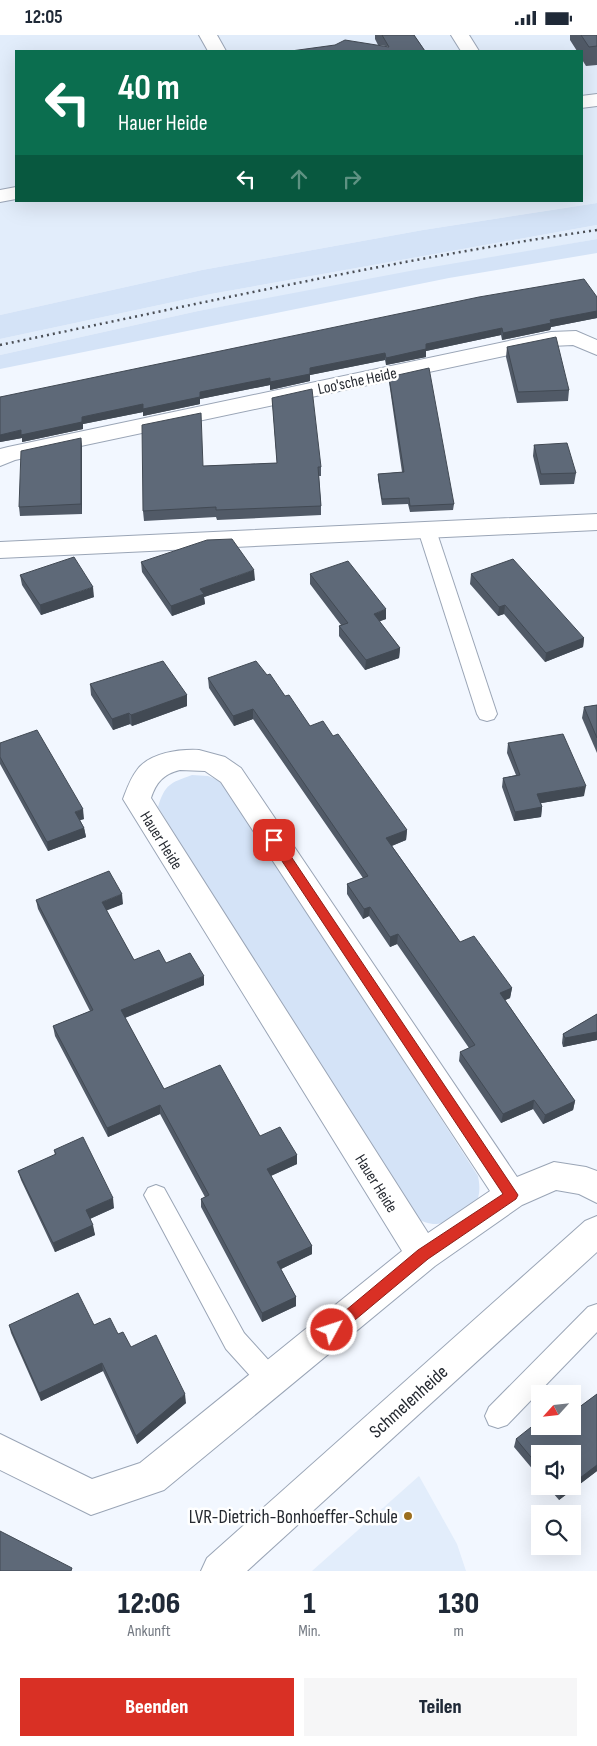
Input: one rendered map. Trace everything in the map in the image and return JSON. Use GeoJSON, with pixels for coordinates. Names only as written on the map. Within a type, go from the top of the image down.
{"type":"FeatureCollection","features":[{"type":"Feature","properties":{"kind":"street"},"geometry":{"type":"LineString","coordinates":[[208,35],[216,50]]}},
{"type":"Feature","properties":{"kind":"street"},"geometry":{"type":"LineString","coordinates":[[460,35],[469,50]]}},
{"type":"Feature","properties":{"kind":"street"},"geometry":{"type":"LineString","coordinates":[[583,102],[597,100]]}},
{"type":"Feature","properties":{"kind":"street"},"geometry":{"type":"LineString","coordinates":[[0,196],[15,193]]}},
{"type":"Feature","properties":{"kind":"street","name":"Loo'sche Heide"},"geometry":{"type":"LineString","coordinates":[[0,459],[8,454],[550,339],[576,338],[597,348]]}},
{"type":"Feature","properties":{"kind":"street"},"geometry":{"type":"LineString","coordinates":[[0,550],[597,522]]}},
{"type":"Feature","properties":{"kind":"street","name":"Hauer Heide"},"geometry":{"type":"LineString","coordinates":[[423,1255],[143,810],[137,799],[142,784],[149,774],[189,758],[214,764],[231,775],[511,1195]]}},
{"type":"Feature","properties":{"kind":"street"},"geometry":{"type":"LineString","coordinates":[[0,1451],[91,1497],[151,1477],[271,1381],[423,1255],[511,1195],[554,1176],[586,1181],[597,1189]]}},
{"type":"Feature","properties":{"kind":"street","name":"Schmelenheide"},"geometry":{"type":"LineString","coordinates":[[220,1571],[597,1231]]}},
{"type":"Feature","properties":{"kind":"lane"},"geometry":{"type":"LineString","coordinates":[[427,530],[487,714]]}},
{"type":"Feature","properties":{"kind":"lane"},"geometry":{"type":"LineString","coordinates":[[156,1195],[235,1341],[271,1381]]}},
{"type":"Feature","properties":{"kind":"lane"},"geometry":{"type":"LineString","coordinates":[[498,1415],[597,1315]]}},
{"type":"Feature","properties":{"kind":"shaded area"},"geometry":{"type":"Polygon","coordinates":[[[0,35],[597,35],[597,203],[423,230],[202,270],[0,315],[0,35]]]}},
{"type":"Feature","properties":{"kind":"shaded area"},"geometry":{"type":"Polygon","coordinates":[[[597,203],[597,225],[211,294],[0,339],[0,315],[202,270],[423,230],[597,203]]]}},
{"type":"Feature","properties":{"kind":"shaded area"},"geometry":{"type":"Polygon","coordinates":[[[597,225],[597,239],[198,311],[0,355],[0,339],[211,294],[597,225]]]}},
{"type":"Feature","properties":{"kind":"shaded area"},"geometry":{"type":"Polygon","coordinates":[[[597,239],[597,253],[449,278],[0,369],[0,355],[198,311],[415,270],[597,239]]]}},
{"type":"Feature","properties":{"kind":"shaded area"},"geometry":{"type":"Polygon","coordinates":[[[192,775],[208,776],[223,782],[478,1176],[479,1195],[477,1200],[471,1209],[456,1219],[433,1224],[421,1221],[405,1210],[158,807],[163,793],[169,785],[192,775]]]}},
{"type":"Feature","properties":{"kind":"shaded area","name":"LVR-Dietrich-Bonhoeffer-Schule"},"geometry":{"type":"Polygon","coordinates":[[[419,1476],[457,1544],[466,1571],[312,1571],[419,1476]]]}},
{"type":"Feature","properties":{"kind":"building"},"geometry":{"type":"Polygon","coordinates":[[[382,35],[414,35],[424,50],[298,50],[335,45],[345,40],[389,47],[382,35]]]}},
{"type":"Feature","properties":{"kind":"building"},"geometry":{"type":"Polygon","coordinates":[[[581,35],[597,35],[597,46],[589,47],[581,35]]]}},
{"type":"Feature","properties":{"kind":"building"},"geometry":{"type":"Polygon","coordinates":[[[584,279],[597,297],[597,311],[550,320],[551,323],[503,333],[502,328],[426,344],[426,349],[386,358],[385,353],[310,368],[310,374],[270,382],[270,378],[200,392],[200,397],[143,409],[143,404],[82,417],[82,422],[21,435],[21,430],[0,435],[0,397],[479,297],[584,279]]]}},
{"type":"Feature","properties":{"kind":"building"},"geometry":{"type":"Polygon","coordinates":[[[556,337],[569,390],[518,392],[507,347],[556,337]]]}},
{"type":"Feature","properties":{"kind":"building"},"geometry":{"type":"Polygon","coordinates":[[[429,368],[454,504],[410,506],[409,498],[382,499],[378,474],[404,472],[389,377],[429,368]]]}},
{"type":"Feature","properties":{"kind":"building"},"geometry":{"type":"Polygon","coordinates":[[[312,389],[321,467],[318,467],[321,506],[216,510],[216,507],[143,511],[142,425],[201,413],[203,466],[277,463],[272,398],[312,389]]]}},
{"type":"Feature","properties":{"kind":"building"},"geometry":{"type":"Polygon","coordinates":[[[81,438],[81,504],[19,507],[21,451],[81,438]]]}},
{"type":"Feature","properties":{"kind":"building"},"geometry":{"type":"Polygon","coordinates":[[[567,443],[576,473],[541,474],[534,445],[567,443]]]}},
{"type":"Feature","properties":{"kind":"building"},"geometry":{"type":"Polygon","coordinates":[[[232,539],[254,570],[200,589],[204,594],[171,606],[141,562],[207,540],[232,539]]]}},
{"type":"Feature","properties":{"kind":"building"},"geometry":{"type":"Polygon","coordinates":[[[74,557],[93,587],[40,605],[20,575],[74,557]]]}},
{"type":"Feature","properties":{"kind":"building"},"geometry":{"type":"Polygon","coordinates":[[[513,559],[584,638],[546,653],[505,605],[499,607],[471,574],[513,559]]]}},
{"type":"Feature","properties":{"kind":"building"},"geometry":{"type":"Polygon","coordinates":[[[348,561],[386,609],[374,614],[400,648],[366,660],[339,626],[348,623],[310,574],[348,561]]]}},
{"type":"Feature","properties":{"kind":"building"},"geometry":{"type":"Polygon","coordinates":[[[163,661],[187,695],[131,715],[129,713],[112,719],[90,684],[163,661]]]}},
{"type":"Feature","properties":{"kind":"building"},"geometry":{"type":"Polygon","coordinates":[[[256,661],[267,675],[270,674],[285,696],[289,695],[310,726],[323,721],[333,736],[338,734],[407,830],[386,838],[460,942],[474,936],[512,988],[500,993],[575,1101],[545,1115],[534,1100],[503,1114],[460,1052],[475,1045],[398,934],[390,937],[370,907],[364,909],[347,884],[368,876],[253,709],[233,716],[208,678],[256,661]]]}},
{"type":"Feature","properties":{"kind":"building"},"geometry":{"type":"Polygon","coordinates":[[[597,705],[597,738],[584,707],[597,705]]]}},
{"type":"Feature","properties":{"kind":"building"},"geometry":{"type":"Polygon","coordinates":[[[37,730],[83,809],[75,812],[84,828],[47,842],[0,757],[0,743],[37,730]]]}},
{"type":"Feature","properties":{"kind":"building"},"geometry":{"type":"Polygon","coordinates":[[[563,734],[586,786],[537,794],[542,807],[515,812],[503,778],[520,775],[508,743],[563,734]]]}},
{"type":"Feature","properties":{"kind":"building"},"geometry":{"type":"Polygon","coordinates":[[[109,871],[122,894],[102,902],[134,960],[159,950],[166,963],[190,953],[204,976],[121,1010],[164,1089],[220,1065],[260,1136],[280,1127],[297,1155],[267,1169],[312,1246],[277,1262],[296,1297],[262,1313],[201,1199],[209,1195],[160,1105],[107,1128],[53,1026],[93,1010],[36,900],[109,871]]]}},
{"type":"Feature","properties":{"kind":"building"},"geometry":{"type":"Polygon","coordinates":[[[597,1014],[597,1032],[565,1038],[563,1034],[597,1014]]]}},
{"type":"Feature","properties":{"kind":"building"},"geometry":{"type":"Polygon","coordinates":[[[83,1137],[113,1198],[86,1210],[93,1225],[53,1243],[18,1171],[56,1154],[54,1150],[83,1137]]]}},
{"type":"Feature","properties":{"kind":"building"},"geometry":{"type":"Polygon","coordinates":[[[78,1293],[94,1325],[110,1318],[118,1334],[123,1332],[131,1347],[156,1335],[185,1394],[136,1436],[102,1363],[39,1393],[9,1325],[78,1293]]]}},
{"type":"Feature","properties":{"kind":"building"},"geometry":{"type":"Polygon","coordinates":[[[597,1394],[597,1465],[581,1477],[581,1445],[531,1445],[531,1457],[516,1439],[531,1427],[531,1435],[581,1435],[581,1406],[597,1394]]]}},
{"type":"Feature","properties":{"kind":"building"},"geometry":{"type":"Polygon","coordinates":[[[0,1531],[72,1568],[71,1571],[0,1571],[0,1531]]]}},
{"type":"Feature","properties":{"kind":"railway"},"geometry":{"type":"LineString","coordinates":[[0,345],[372,268],[597,230]]}},
{"type":"Feature","properties":{"kind":"place","name":"LVR-Dietrich-Bonhoeffer-Schule"},"geometry":{"type":"Point","coordinates":[408,1516]}},
{"type":"Feature","properties":{"kind":"route"},"geometry":{"type":"LineString","coordinates":[[274,840],[511,1195],[423,1255],[332,1330]]}}]}
